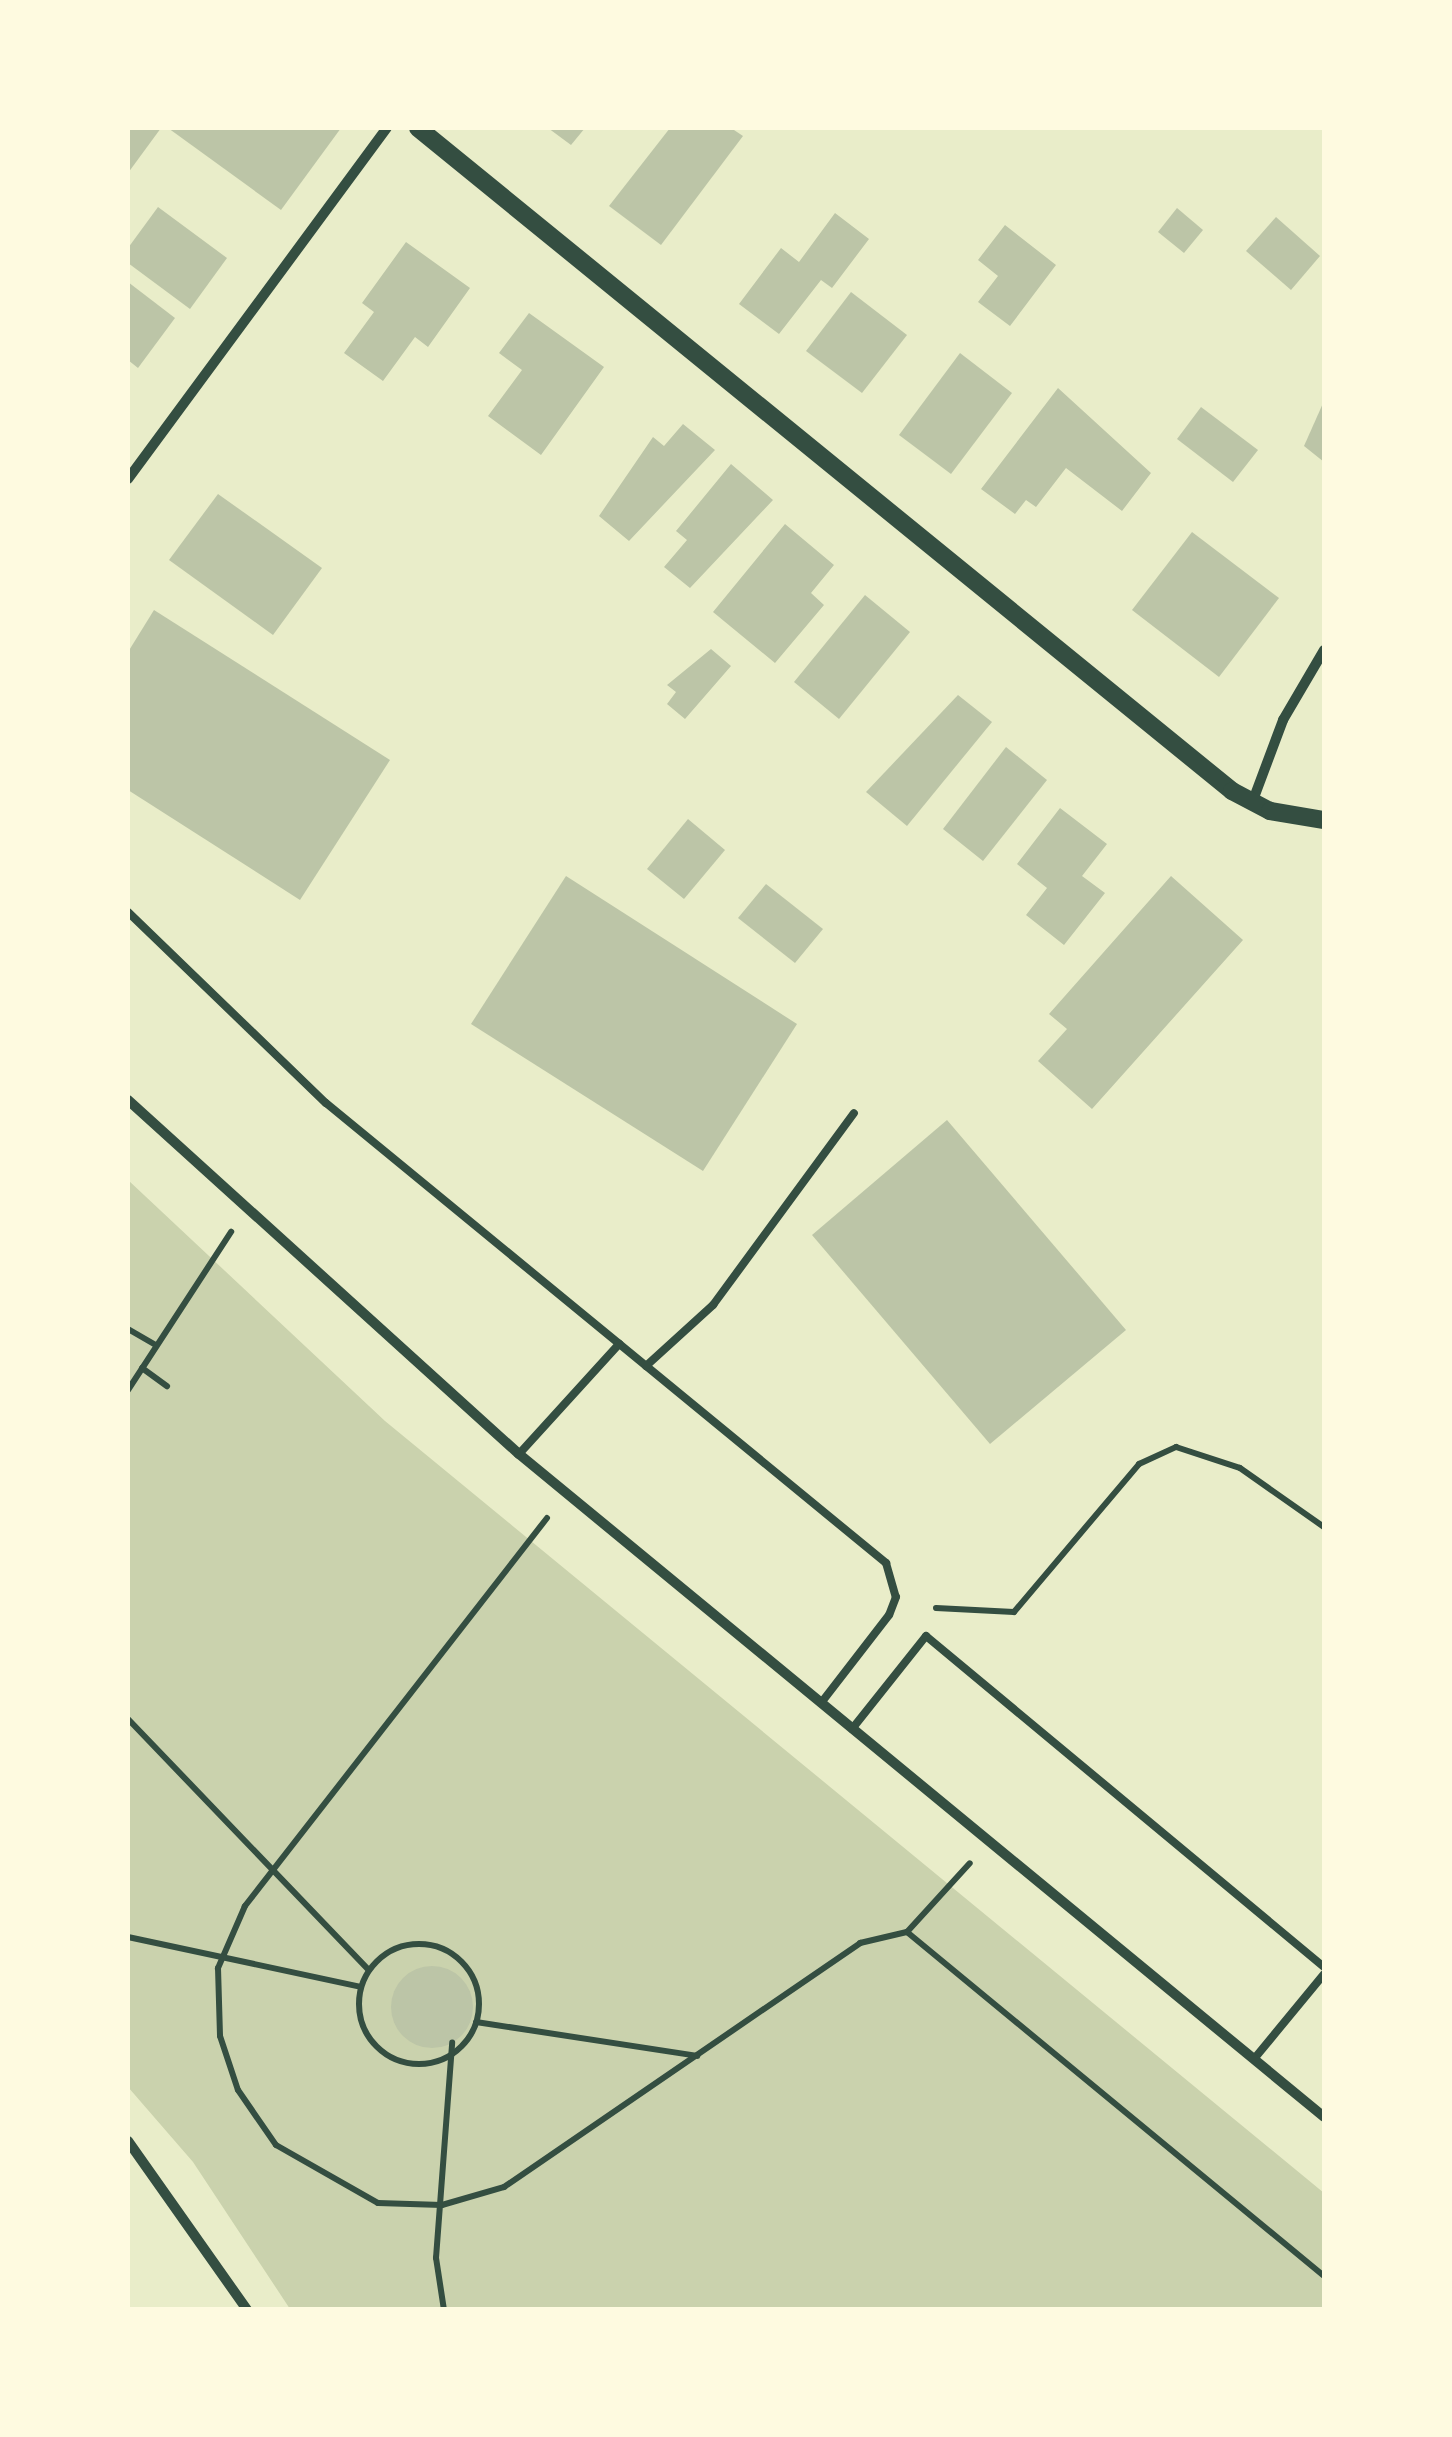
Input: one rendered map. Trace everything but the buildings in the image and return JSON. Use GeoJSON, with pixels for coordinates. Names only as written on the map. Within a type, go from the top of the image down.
{"type":"FeatureCollection","features":[{"type":"Feature","properties":{"kind":"street"},"geometry":{"type":"LineString","coordinates":[[128,479],[386,128]]}},
{"type":"Feature","properties":{"kind":"street"},"geometry":{"type":"LineString","coordinates":[[418,128],[1252,804],[1324,820]]}},
{"type":"Feature","properties":{"kind":"street"},"geometry":{"type":"LineString","coordinates":[[1252,804],[1283,720],[1324,650]]}},
{"type":"Feature","properties":{"kind":"street"},"geometry":{"type":"LineString","coordinates":[[128,1100],[243,1213],[519,1454],[1324,2117]]}},
{"type":"Feature","properties":{"kind":"street"},"geometry":{"type":"LineString","coordinates":[[128,2141],[247,2310]]}},
{"type":"Feature","properties":{"kind":"lane"},"geometry":{"type":"LineString","coordinates":[[128,912],[326,1102],[895,1578],[888,1615],[821,1703]]}},
{"type":"Feature","properties":{"kind":"lane"},"geometry":{"type":"LineString","coordinates":[[646,1366],[713,1305],[854,1113]]}},
{"type":"Feature","properties":{"kind":"lane"},"geometry":{"type":"LineString","coordinates":[[519,1454],[619,1344]]}},
{"type":"Feature","properties":{"kind":"lane"},"geometry":{"type":"LineString","coordinates":[[852,1728],[926,1636],[1324,1966]]}},
{"type":"Feature","properties":{"kind":"lane"},"geometry":{"type":"LineString","coordinates":[[1254,2059],[1324,1974]]}},
{"type":"Feature","properties":{"kind":"path"},"geometry":{"type":"LineString","coordinates":[[128,1390],[243,1213]]}},
{"type":"Feature","properties":{"kind":"path"},"geometry":{"type":"LineString","coordinates":[[128,1329],[156,1346]]}},
{"type":"Feature","properties":{"kind":"path"},"geometry":{"type":"LineString","coordinates":[[142,1368],[167,1386]]}},
{"type":"Feature","properties":{"kind":"path"},"geometry":{"type":"LineString","coordinates":[[925,1622],[941,1602],[1014,1612],[1139,1464],[1176,1447],[1240,1468],[1324,1528]]}},
{"type":"Feature","properties":{"kind":"path"},"geometry":{"type":"LineString","coordinates":[[567,1494],[270,1871],[223,1958],[220,2036],[238,2090],[276,2144],[378,2203],[442,2205],[504,2187],[860,1943],[906,1932],[990,1842]]}},
{"type":"Feature","properties":{"kind":"path"},"geometry":{"type":"LineString","coordinates":[[128,1719],[369,1970]]}},
{"type":"Feature","properties":{"kind":"path"},"geometry":{"type":"LineString","coordinates":[[906,1932],[1324,2276]]}},
{"type":"Feature","properties":{"kind":"path"},"geometry":{"type":"LineString","coordinates":[[128,1937],[361,1987]]}},
{"type":"Feature","properties":{"kind":"path"},"geometry":{"type":"LineString","coordinates":[[398,1947],[452,1954],[476,1984],[476,2022],[452,2055],[412,2064],[375,2046],[364,2028],[361,1987],[369,1970],[398,1947]]}},
{"type":"Feature","properties":{"kind":"path"},"geometry":{"type":"LineString","coordinates":[[476,2022],[698,2056]]}},
{"type":"Feature","properties":{"kind":"path"},"geometry":{"type":"LineString","coordinates":[[444,2310],[436,2258],[452,2043]]}},
{"type":"Feature","properties":{"kind":"green space"},"geometry":{"type":"Polygon","coordinates":[[[128,1180],[385,1421],[1324,2193],[1324,2309],[290,2309],[193,2162],[128,2087],[128,1180]]]}}]}
